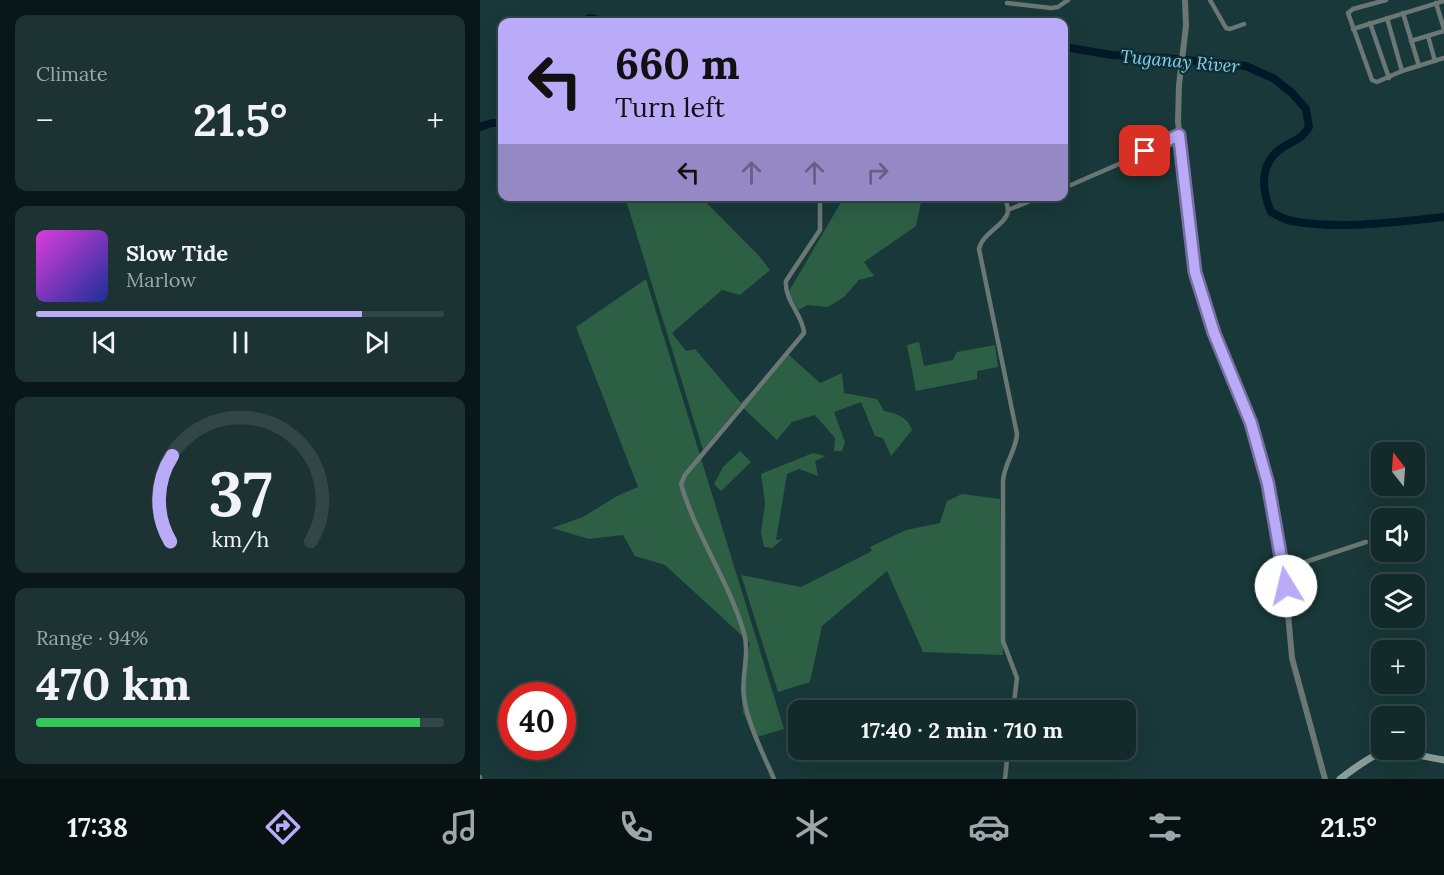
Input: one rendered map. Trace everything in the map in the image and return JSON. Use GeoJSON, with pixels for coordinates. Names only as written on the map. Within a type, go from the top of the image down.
{"type":"FeatureCollection","features":[{"type":"Feature","properties":{"kind":"main road"},"geometry":{"type":"LineString","coordinates":[[1340,779],[1369,757],[1388,751],[1404,751],[1444,759]]}},
{"type":"Feature","properties":{"kind":"street"},"geometry":{"type":"LineString","coordinates":[[1007,3],[1051,8],[1058,7],[1068,0]]}},
{"type":"Feature","properties":{"kind":"street"},"geometry":{"type":"LineString","coordinates":[[1185,0],[1185,37],[1178,97],[1179,135],[1191,249],[1197,281],[1214,333],[1248,413],[1268,484],[1284,569],[1292,658],[1325,779]]}},
{"type":"Feature","properties":{"kind":"street"},"geometry":{"type":"LineString","coordinates":[[1210,0],[1228,29],[1244,24]]}},
{"type":"Feature","properties":{"kind":"street"},"geometry":{"type":"LineString","coordinates":[[1386,0],[1349,11],[1353,29],[1372,80],[1377,82],[1402,71],[1444,58]]}},
{"type":"Feature","properties":{"kind":"street"},"geometry":{"type":"LineString","coordinates":[[1353,29],[1444,0]]}},
{"type":"Feature","properties":{"kind":"street"},"geometry":{"type":"LineString","coordinates":[[1411,41],[1444,30],[1436,3]]}},
{"type":"Feature","properties":{"kind":"street"},"geometry":{"type":"LineString","coordinates":[[1403,13],[1419,66]]}},
{"type":"Feature","properties":{"kind":"street"},"geometry":{"type":"LineString","coordinates":[[1387,18],[1402,71]]}},
{"type":"Feature","properties":{"kind":"street"},"geometry":{"type":"LineString","coordinates":[[1370,23],[1389,78]]}},
{"type":"Feature","properties":{"kind":"street"},"geometry":{"type":"LineString","coordinates":[[1428,36],[1435,61]]}},
{"type":"Feature","properties":{"kind":"street"},"geometry":{"type":"LineString","coordinates":[[1068,186],[1179,135]]}},
{"type":"Feature","properties":{"kind":"street"},"geometry":{"type":"LineString","coordinates":[[774,779],[748,718],[742,682],[745,636],[729,591],[681,484],[685,475],[804,333],[803,323],[786,281],[820,230],[820,201]]}},
{"type":"Feature","properties":{"kind":"street"},"geometry":{"type":"LineString","coordinates":[[1006,201],[1008,210],[1005,217],[984,237],[979,249],[1017,434],[1015,445],[1006,463],[1003,481],[1003,641],[1017,678],[1014,700]]}},
{"type":"Feature","properties":{"kind":"street"},"geometry":{"type":"LineString","coordinates":[[1008,210],[1030,201]]}},
{"type":"Feature","properties":{"kind":"street"},"geometry":{"type":"LineString","coordinates":[[1284,569],[1366,542]]}},
{"type":"Feature","properties":{"kind":"street"},"geometry":{"type":"LineString","coordinates":[[1005,779],[1007,760]]}},
{"type":"Feature","properties":{"kind":"green space"},"geometry":{"type":"Polygon","coordinates":[[[626,201],[705,201],[770,270],[740,295],[722,290],[672,333],[686,351],[695,349],[741,403],[788,354],[820,383],[842,373],[844,393],[877,399],[884,411],[901,416],[912,430],[891,456],[883,438],[875,436],[861,402],[834,412],[845,442],[842,451],[834,451],[835,438],[815,415],[792,422],[777,440],[740,405],[703,450],[626,201]]]}},
{"type":"Feature","properties":{"kind":"green space"},"geometry":{"type":"Polygon","coordinates":[[[842,201],[921,201],[916,226],[864,262],[874,276],[859,280],[844,297],[828,307],[807,305],[799,310],[788,293],[842,201]]]}},
{"type":"Feature","properties":{"kind":"green space"},"geometry":{"type":"Polygon","coordinates":[[[646,279],[784,729],[754,738],[743,712],[741,690],[750,643],[665,565],[635,556],[623,535],[589,539],[552,528],[583,517],[617,496],[638,487],[576,327],[646,279]]]}},
{"type":"Feature","properties":{"kind":"green space"},"geometry":{"type":"Polygon","coordinates":[[[919,342],[924,366],[953,360],[957,352],[995,345],[998,367],[977,371],[977,379],[916,391],[907,345],[919,342]]]}},
{"type":"Feature","properties":{"kind":"green space"},"geometry":{"type":"Polygon","coordinates":[[[740,451],[751,462],[721,491],[714,484],[723,467],[740,451]]]}},
{"type":"Feature","properties":{"kind":"green space"},"geometry":{"type":"Polygon","coordinates":[[[813,453],[826,456],[815,461],[818,476],[799,469],[787,474],[776,540],[783,539],[772,548],[764,547],[761,533],[765,503],[761,474],[813,453]]]}},
{"type":"Feature","properties":{"kind":"green space"},"geometry":{"type":"Polygon","coordinates":[[[962,494],[1000,499],[1003,655],[923,652],[887,571],[822,626],[810,682],[778,692],[741,575],[801,587],[872,551],[870,547],[906,530],[940,523],[947,501],[962,494]]]}},
{"type":"Feature","properties":{"kind":"waterway","name":"Tuganay River"},"geometry":{"type":"LineString","coordinates":[[1068,48],[1112,55],[1246,66],[1273,78],[1292,93],[1306,109],[1309,127],[1299,138],[1273,156],[1268,163],[1264,179],[1271,212],[1284,219],[1310,224],[1348,225],[1444,217]]}},
{"type":"Feature","properties":{"kind":"waterway","name":"Tuganay River"},"geometry":{"type":"LineString","coordinates":[[480,127],[498,123]]}},
{"type":"Feature","properties":{"kind":"route"},"geometry":{"type":"LineString","coordinates":[[1145,151],[1179,135],[1195,272],[1214,333],[1251,423],[1268,484],[1286,586]]}}]}
